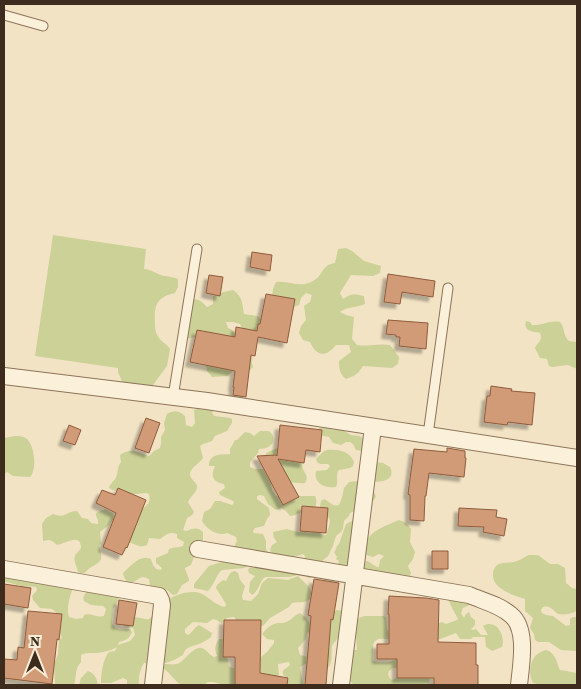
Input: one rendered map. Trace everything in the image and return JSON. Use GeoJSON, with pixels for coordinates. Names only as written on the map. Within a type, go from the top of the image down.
{"type":"FeatureCollection","features":[{"type":"Feature","properties":{"kind":"street"},"geometry":{"type":"LineString","coordinates":[[4,376],[173,397],[577,458]]}},
{"type":"Feature","properties":{"kind":"street"},"geometry":{"type":"LineString","coordinates":[[341,685],[373,427]]}},
{"type":"Feature","properties":{"kind":"street"},"geometry":{"type":"LineString","coordinates":[[198,550],[469,595],[512,615],[518,624],[522,639],[519,685]]}},
{"type":"Feature","properties":{"kind":"street"},"geometry":{"type":"LineString","coordinates":[[4,568],[159,596],[162,605],[153,685]]}},
{"type":"Feature","properties":{"kind":"lane"},"geometry":{"type":"LineString","coordinates":[[4,14],[43,26]]}},
{"type":"Feature","properties":{"kind":"lane"},"geometry":{"type":"LineString","coordinates":[[173,397],[197,249]]}},
{"type":"Feature","properties":{"kind":"lane"},"geometry":{"type":"LineString","coordinates":[[428,435],[448,288]]}},
{"type":"Feature","properties":{"kind":"green space"},"geometry":{"type":"Polygon","coordinates":[[[53,235],[146,249],[144,269],[178,279],[178,287],[175,293],[160,299],[156,306],[156,332],[170,349],[167,366],[150,389],[124,386],[118,368],[35,356],[53,235]]]}},
{"type":"Feature","properties":{"kind":"green space"},"geometry":{"type":"Polygon","coordinates":[[[346,248],[364,261],[381,266],[380,273],[373,276],[351,275],[340,293],[343,299],[353,294],[364,296],[365,304],[340,312],[354,317],[352,339],[357,345],[390,345],[399,357],[398,364],[392,368],[363,366],[360,371],[346,379],[340,372],[339,361],[351,352],[349,345],[336,345],[329,352],[322,354],[312,347],[310,342],[303,340],[299,333],[301,326],[306,320],[304,306],[310,302],[312,295],[306,293],[301,298],[299,305],[292,308],[272,296],[276,282],[306,284],[315,280],[327,266],[335,263],[338,249],[346,248]]]}},
{"type":"Feature","properties":{"kind":"green space"},"geometry":{"type":"Polygon","coordinates":[[[233,290],[240,298],[244,314],[257,316],[263,320],[257,332],[243,330],[240,324],[226,322],[228,328],[238,337],[245,359],[251,360],[253,367],[248,372],[233,371],[227,376],[212,377],[207,371],[200,336],[185,339],[188,300],[199,300],[207,307],[213,304],[213,296],[233,290]]]}},
{"type":"Feature","properties":{"kind":"green space"},"geometry":{"type":"Polygon","coordinates":[[[526,321],[532,325],[560,322],[567,339],[577,342],[577,369],[568,365],[549,366],[547,359],[540,358],[535,348],[541,340],[540,333],[527,329],[526,321]]]}},
{"type":"Feature","properties":{"kind":"green space"},"geometry":{"type":"Polygon","coordinates":[[[203,406],[212,410],[213,415],[232,419],[232,423],[227,431],[200,446],[203,458],[190,472],[190,476],[197,488],[188,502],[194,512],[187,518],[183,530],[186,531],[194,528],[201,530],[203,532],[203,541],[198,545],[191,565],[185,568],[189,581],[182,585],[177,594],[173,595],[167,590],[154,590],[150,585],[149,579],[143,577],[128,583],[123,573],[139,559],[151,559],[156,569],[161,570],[162,568],[156,563],[156,558],[168,553],[169,549],[183,546],[184,542],[177,538],[177,534],[172,533],[160,539],[149,538],[147,545],[144,546],[127,542],[140,510],[148,504],[150,497],[147,493],[126,493],[109,488],[117,475],[121,462],[120,455],[131,451],[149,456],[160,448],[167,414],[174,411],[181,413],[185,416],[186,425],[192,427],[195,423],[194,410],[203,406]]]}},
{"type":"Feature","properties":{"kind":"green space"},"geometry":{"type":"Polygon","coordinates":[[[319,428],[334,430],[337,428],[351,435],[360,436],[364,440],[363,451],[356,450],[350,442],[341,445],[333,443],[329,437],[319,435],[319,428]]]}},
{"type":"Feature","properties":{"kind":"green space"},"geometry":{"type":"Polygon","coordinates":[[[260,431],[270,432],[273,435],[273,441],[268,447],[259,449],[250,462],[250,467],[265,469],[266,453],[277,448],[303,460],[302,467],[307,477],[305,483],[275,483],[271,484],[272,490],[276,496],[315,496],[315,506],[312,511],[290,516],[281,508],[276,510],[268,504],[264,496],[257,496],[257,499],[269,508],[270,515],[264,526],[255,528],[253,531],[254,533],[263,534],[266,541],[266,549],[270,556],[244,568],[222,570],[208,591],[194,588],[194,584],[209,566],[225,561],[237,541],[236,537],[227,533],[213,532],[202,521],[204,512],[210,509],[215,501],[232,505],[234,503],[220,495],[219,492],[225,488],[224,484],[215,480],[213,473],[215,466],[209,466],[211,459],[216,456],[230,454],[230,449],[235,440],[245,432],[254,436],[260,431]]]}},
{"type":"Feature","properties":{"kind":"green space"},"geometry":{"type":"Polygon","coordinates":[[[15,436],[26,438],[32,447],[34,469],[30,477],[13,476],[7,472],[4,474],[4,438],[15,436]]]}},
{"type":"Feature","properties":{"kind":"green space"},"geometry":{"type":"Polygon","coordinates":[[[327,450],[347,453],[354,462],[350,468],[339,470],[336,487],[324,486],[316,479],[316,471],[327,470],[330,466],[328,464],[320,464],[316,459],[327,450]]]}},
{"type":"Feature","properties":{"kind":"green space"},"geometry":{"type":"Polygon","coordinates":[[[373,462],[383,463],[390,467],[390,477],[384,481],[372,482],[371,489],[376,497],[370,505],[350,513],[344,521],[342,531],[336,536],[328,556],[321,562],[316,576],[308,578],[304,573],[290,577],[265,577],[252,595],[249,592],[250,582],[255,576],[249,573],[249,568],[305,558],[303,554],[291,558],[273,555],[270,550],[272,545],[277,542],[273,532],[287,529],[298,532],[316,531],[326,535],[330,521],[320,507],[321,501],[324,499],[332,505],[339,505],[344,488],[349,482],[359,481],[373,462]]]}},
{"type":"Feature","properties":{"kind":"green space"},"geometry":{"type":"Polygon","coordinates":[[[105,509],[113,513],[114,518],[100,532],[101,543],[99,546],[101,559],[85,573],[78,572],[75,560],[75,556],[81,548],[78,541],[72,540],[57,545],[49,540],[43,541],[42,524],[46,518],[53,514],[61,516],[77,511],[82,518],[88,519],[91,523],[98,524],[96,513],[105,509]]]}},
{"type":"Feature","properties":{"kind":"green space"},"geometry":{"type":"Polygon","coordinates":[[[354,520],[365,547],[334,583],[324,581],[320,575],[340,568],[339,561],[336,559],[337,557],[334,552],[346,524],[354,520]]]}},
{"type":"Feature","properties":{"kind":"green space"},"geometry":{"type":"Polygon","coordinates":[[[399,520],[406,523],[411,529],[410,542],[415,552],[408,566],[411,573],[409,579],[362,569],[366,561],[379,567],[380,560],[384,556],[379,554],[373,557],[365,554],[369,537],[379,529],[399,520]]]}},
{"type":"Feature","properties":{"kind":"green space"},"geometry":{"type":"Polygon","coordinates":[[[529,555],[538,555],[550,564],[558,564],[565,568],[566,583],[572,588],[577,589],[577,611],[570,614],[558,614],[548,607],[543,607],[541,610],[542,613],[553,616],[566,626],[570,625],[570,619],[577,617],[577,651],[561,650],[549,642],[538,642],[535,640],[530,628],[533,618],[525,611],[525,599],[504,591],[496,584],[493,574],[495,567],[529,555]]]}},
{"type":"Feature","properties":{"kind":"green space"},"geometry":{"type":"Polygon","coordinates":[[[235,571],[245,586],[242,596],[243,600],[251,601],[258,594],[262,583],[268,578],[288,580],[298,576],[309,587],[312,594],[307,601],[292,603],[289,607],[270,618],[263,626],[235,627],[236,620],[234,617],[227,618],[222,623],[213,619],[207,623],[193,622],[185,629],[185,633],[188,635],[199,625],[212,633],[211,637],[202,643],[188,648],[183,655],[166,663],[144,663],[141,668],[139,685],[127,685],[127,680],[123,678],[111,683],[101,683],[105,658],[109,652],[115,651],[117,647],[99,653],[81,655],[81,662],[76,670],[74,685],[55,685],[54,665],[58,654],[59,640],[62,638],[59,631],[58,614],[52,609],[40,608],[33,600],[32,596],[37,590],[36,587],[4,582],[4,573],[74,586],[68,610],[69,617],[76,619],[83,618],[86,614],[104,616],[106,609],[103,606],[91,605],[84,601],[83,598],[86,592],[117,594],[119,600],[113,609],[112,623],[117,629],[130,629],[132,632],[129,638],[119,642],[118,645],[130,641],[135,635],[133,628],[123,626],[123,623],[134,617],[149,619],[155,609],[168,599],[178,595],[189,592],[198,593],[225,607],[226,604],[216,588],[223,580],[226,581],[230,573],[235,571]]]}},
{"type":"Feature","properties":{"kind":"green space"},"geometry":{"type":"Polygon","coordinates":[[[448,597],[471,604],[463,608],[461,613],[464,618],[469,612],[475,620],[475,625],[471,629],[476,629],[481,635],[488,635],[483,626],[492,624],[496,626],[503,638],[502,647],[492,651],[486,647],[485,637],[460,639],[456,633],[435,641],[434,625],[442,622],[446,624],[458,619],[448,597]]]}},
{"type":"Feature","properties":{"kind":"green space"},"geometry":{"type":"Polygon","coordinates":[[[337,610],[343,611],[343,614],[338,637],[332,646],[329,667],[322,666],[310,631],[298,648],[300,655],[308,657],[309,660],[300,667],[303,685],[287,685],[289,678],[284,676],[283,672],[290,665],[289,662],[278,664],[279,675],[270,685],[225,685],[208,682],[203,685],[181,685],[163,668],[165,664],[180,663],[192,651],[199,648],[204,649],[214,657],[217,656],[215,651],[216,645],[219,639],[223,639],[223,650],[229,667],[237,669],[256,661],[267,652],[274,643],[274,640],[267,639],[262,634],[271,626],[286,622],[300,613],[310,623],[319,627],[337,610]]]}},
{"type":"Feature","properties":{"kind":"green space"},"geometry":{"type":"Polygon","coordinates":[[[365,616],[384,616],[392,639],[379,639],[373,644],[373,661],[382,663],[396,658],[415,667],[393,668],[388,674],[391,680],[395,679],[399,673],[430,675],[429,685],[353,685],[335,666],[337,651],[340,649],[357,650],[355,621],[365,616]]]}},
{"type":"Feature","properties":{"kind":"green space"},"geometry":{"type":"Polygon","coordinates":[[[545,650],[553,655],[560,670],[577,673],[577,685],[540,685],[533,683],[530,674],[532,661],[536,655],[545,650]]]}},
{"type":"Feature","properties":{"kind":"green space"},"geometry":{"type":"Polygon","coordinates":[[[88,671],[95,676],[98,685],[79,685],[81,678],[88,671]]]}},
{"type":"Feature","properties":{"kind":"building"},"geometry":{"type":"Polygon","coordinates":[[[252,252],[272,255],[270,271],[250,267],[252,252]]]}},
{"type":"Feature","properties":{"kind":"building"},"geometry":{"type":"Polygon","coordinates":[[[388,274],[435,281],[433,297],[402,292],[400,304],[384,302],[388,274]]]}},
{"type":"Feature","properties":{"kind":"building"},"geometry":{"type":"Polygon","coordinates":[[[209,275],[223,277],[220,296],[206,293],[209,275]]]}},
{"type":"Feature","properties":{"kind":"building"},"geometry":{"type":"Polygon","coordinates":[[[266,294],[295,299],[287,343],[258,337],[255,356],[251,355],[246,397],[233,395],[235,371],[190,362],[197,330],[235,337],[236,327],[257,331],[266,294]]]}},
{"type":"Feature","properties":{"kind":"building"},"geometry":{"type":"Polygon","coordinates":[[[388,320],[428,323],[426,349],[399,346],[400,337],[386,334],[388,320]]]}},
{"type":"Feature","properties":{"kind":"building"},"geometry":{"type":"Polygon","coordinates":[[[491,386],[512,389],[511,391],[535,393],[532,425],[508,422],[507,425],[484,422],[487,396],[490,396],[491,386]]]}},
{"type":"Feature","properties":{"kind":"building"},"geometry":{"type":"Polygon","coordinates":[[[146,418],[160,423],[149,453],[135,448],[146,418]]]}},
{"type":"Feature","properties":{"kind":"building"},"geometry":{"type":"Polygon","coordinates":[[[69,425],[81,430],[75,445],[63,441],[69,425]]]}},
{"type":"Feature","properties":{"kind":"building"},"geometry":{"type":"Polygon","coordinates":[[[280,425],[322,430],[320,452],[306,450],[304,463],[278,459],[299,497],[283,505],[257,456],[277,456],[280,425]]]}},
{"type":"Feature","properties":{"kind":"building"},"geometry":{"type":"Polygon","coordinates":[[[447,448],[465,451],[464,477],[429,473],[425,496],[424,521],[410,520],[410,495],[408,494],[414,449],[447,452],[447,448]]]}},
{"type":"Feature","properties":{"kind":"building"},"geometry":{"type":"Polygon","coordinates":[[[118,488],[146,500],[127,548],[122,555],[103,547],[116,513],[96,503],[102,490],[115,495],[118,488]]]}},
{"type":"Feature","properties":{"kind":"building"},"geometry":{"type":"Polygon","coordinates":[[[302,506],[328,508],[326,533],[300,531],[302,506]]]}},
{"type":"Feature","properties":{"kind":"building"},"geometry":{"type":"Polygon","coordinates":[[[459,508],[497,510],[496,517],[507,519],[504,536],[483,532],[484,527],[458,526],[459,508]]]}},
{"type":"Feature","properties":{"kind":"building"},"geometry":{"type":"Polygon","coordinates":[[[432,551],[448,551],[448,569],[432,569],[432,551]]]}},
{"type":"Feature","properties":{"kind":"building"},"geometry":{"type":"Polygon","coordinates":[[[314,579],[339,583],[333,620],[331,619],[326,685],[305,685],[311,616],[308,615],[314,579]]]}},
{"type":"Feature","properties":{"kind":"building"},"geometry":{"type":"Polygon","coordinates":[[[4,584],[31,588],[28,608],[4,604],[4,584]]]}},
{"type":"Feature","properties":{"kind":"building"},"geometry":{"type":"Polygon","coordinates":[[[389,596],[439,600],[438,642],[476,643],[478,685],[434,685],[434,678],[397,678],[397,659],[377,659],[377,644],[389,644],[389,596]]]}},
{"type":"Feature","properties":{"kind":"building"},"geometry":{"type":"Polygon","coordinates":[[[119,600],[137,603],[133,626],[116,624],[119,600]]]}},
{"type":"Feature","properties":{"kind":"building"},"geometry":{"type":"Polygon","coordinates":[[[28,611],[62,614],[52,684],[4,678],[4,659],[17,660],[18,647],[24,648],[28,611]]]}},
{"type":"Feature","properties":{"kind":"building"},"geometry":{"type":"Polygon","coordinates":[[[224,620],[261,620],[260,673],[288,678],[287,685],[235,685],[235,657],[223,657],[224,620]]]}}]}
